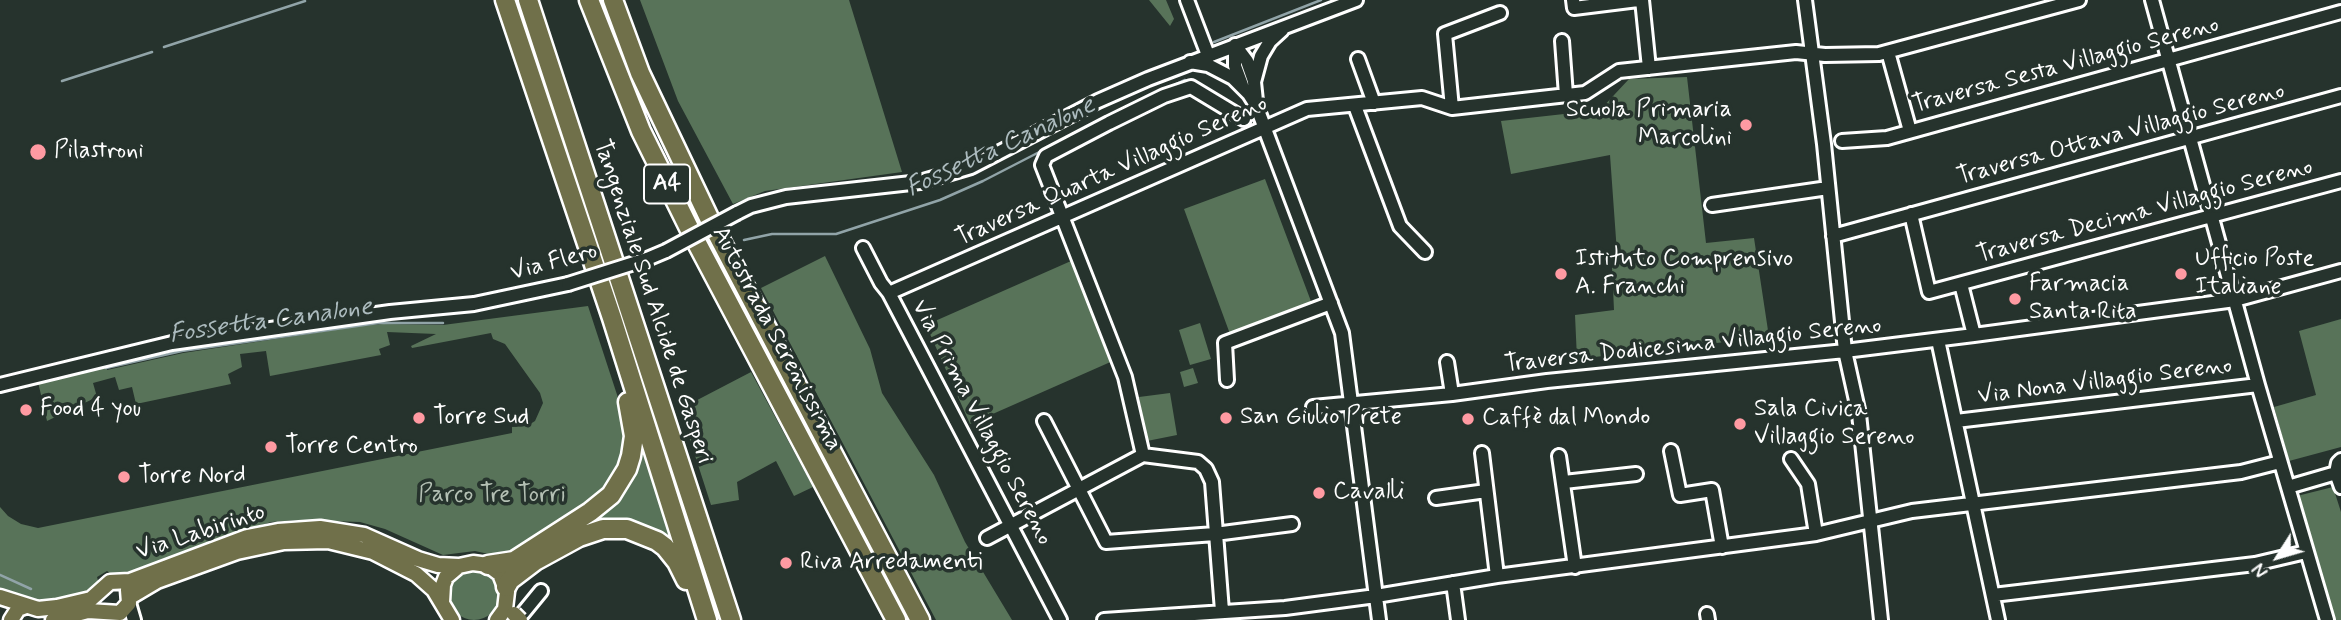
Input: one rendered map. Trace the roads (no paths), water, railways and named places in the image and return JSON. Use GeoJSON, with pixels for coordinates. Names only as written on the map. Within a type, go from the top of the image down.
{"type":"FeatureCollection","features":[{"type":"Feature","properties":{"kind":"highway","name":"Tangenziale Sud Alcide de Gasperi"},"geometry":{"type":"LineString","coordinates":[[505,0],[612,318],[707,620]]}},
{"type":"Feature","properties":{"kind":"highway","name":"Tangenziale Sud Alcide de Gasperi"},"geometry":{"type":"LineString","coordinates":[[527,0],[731,620]]}},
{"type":"Feature","properties":{"kind":"highway","name":"Autostrada Serenissima"},"geometry":{"type":"LineString","coordinates":[[589,0],[641,131],[678,206],[896,620]]}},
{"type":"Feature","properties":{"kind":"highway","name":"Autostrada Serenissima"},"geometry":{"type":"LineString","coordinates":[[613,0],[640,73],[686,171],[920,620]]}},
{"type":"Feature","properties":{"kind":"highway"},"geometry":{"type":"LineString","coordinates":[[488,565],[514,561],[590,512],[611,495],[627,469],[634,436],[632,416],[611,347],[612,318]]}},
{"type":"Feature","properties":{"kind":"highway"},"geometry":{"type":"LineString","coordinates":[[514,607],[510,580],[535,561],[579,537],[603,529],[627,529],[666,547],[684,575],[700,620]]}},
{"type":"Feature","properties":{"kind":"main road","name":"Via Labirinto"},"geometry":{"type":"LineString","coordinates":[[118,583],[130,581],[247,537],[309,528],[353,532],[428,562],[459,566],[473,562],[488,565]]}},
{"type":"Feature","properties":{"kind":"main road","name":"Via Labirinto"},"geometry":{"type":"LineString","coordinates":[[130,600],[158,581],[237,552],[268,544],[316,540],[362,548],[402,566],[428,583],[452,620]]}},
{"type":"Feature","properties":{"kind":"main road"},"geometry":{"type":"LineString","coordinates":[[488,565],[500,574],[514,607],[497,620]]}},
{"type":"Feature","properties":{"kind":"main road"},"geometry":{"type":"LineString","coordinates":[[442,602],[446,578],[459,566]]}},
{"type":"Feature","properties":{"kind":"main road"},"geometry":{"type":"LineString","coordinates":[[0,598],[12,618],[20,608],[36,612],[91,599],[107,583],[118,583],[127,588],[130,600],[122,612],[114,615],[88,611],[53,620]]}},
{"type":"Feature","properties":{"kind":"main road"},"geometry":{"type":"LineString","coordinates":[[99,593],[99,604],[114,615]]}},
{"type":"Feature","properties":{"kind":"main road"},"geometry":{"type":"LineString","coordinates":[[0,598],[11,599],[36,612]]}},
{"type":"Feature","properties":{"kind":"street"},"geometry":{"type":"LineString","coordinates":[[1186,0],[1208,55]]}},
{"type":"Feature","properties":{"kind":"street","name":"Via Flero"},"geometry":{"type":"LineString","coordinates":[[0,384],[172,343],[390,312],[474,304],[568,285],[666,251],[751,206],[786,197],[920,182],[962,170],[995,156],[1098,101],[1208,55],[1356,0]]}},
{"type":"Feature","properties":{"kind":"street"},"geometry":{"type":"LineString","coordinates":[[1573,0],[1574,8],[1640,0],[1649,68]]}},
{"type":"Feature","properties":{"kind":"street"},"geometry":{"type":"LineString","coordinates":[[1805,0],[1845,351],[1858,414],[1881,620]]}},
{"type":"Feature","properties":{"kind":"street","name":"Traversa Quarta Villaggio Sereno"},"geometry":{"type":"LineString","coordinates":[[889,293],[1307,109],[1422,98],[1452,108],[1585,93],[1619,71],[1796,52],[1880,54],[2080,0]]}},
{"type":"Feature","properties":{"kind":"street","name":"Via Nona Villaggio Sereno"},"geometry":{"type":"LineString","coordinates":[[2152,0],[2258,385],[2327,620]]}},
{"type":"Feature","properties":{"kind":"street","name":"Traversa Sesta Villaggio Sereno"},"geometry":{"type":"LineString","coordinates":[[1842,141],[1887,138],[2341,12]]}},
{"type":"Feature","properties":{"kind":"street"},"geometry":{"type":"LineString","coordinates":[[1452,108],[1445,34],[1500,13]]}},
{"type":"Feature","properties":{"kind":"street"},"geometry":{"type":"LineString","coordinates":[[1249,84],[1270,41],[1287,25]]}},
{"type":"Feature","properties":{"kind":"street"},"geometry":{"type":"LineString","coordinates":[[1562,41],[1566,95]]}},
{"type":"Feature","properties":{"kind":"street"},"geometry":{"type":"LineString","coordinates":[[1235,45],[1247,61],[1249,84],[1256,106],[1342,333],[1379,620]]}},
{"type":"Feature","properties":{"kind":"street"},"geometry":{"type":"LineString","coordinates":[[1888,52],[1910,131]]}},
{"type":"Feature","properties":{"kind":"street"},"geometry":{"type":"LineString","coordinates":[[1358,59],[1374,103]]}},
{"type":"Feature","properties":{"kind":"street"},"geometry":{"type":"LineString","coordinates":[[1191,62],[1249,84]]}},
{"type":"Feature","properties":{"kind":"street"},"geometry":{"type":"LineString","coordinates":[[1143,455],[1125,377],[1042,165],[1046,156],[1164,96],[1191,88],[1244,119]]}},
{"type":"Feature","properties":{"kind":"street","name":"Traversa Ottava Villaggio Sereno"},"geometry":{"type":"LineString","coordinates":[[1833,236],[2341,96]]}},
{"type":"Feature","properties":{"kind":"street"},"geometry":{"type":"LineString","coordinates":[[1355,106],[1400,226],[1425,252]]}},
{"type":"Feature","properties":{"kind":"street","name":"Traversa Decima Villaggio Sereno"},"geometry":{"type":"LineString","coordinates":[[1911,214],[1929,292],[2341,180]]}},
{"type":"Feature","properties":{"kind":"street"},"geometry":{"type":"LineString","coordinates":[[1712,205],[1828,188]]}},
{"type":"Feature","properties":{"kind":"street","name":"Via Prima Villaggio Sereno"},"geometry":{"type":"LineString","coordinates":[[863,248],[1060,620]]}},
{"type":"Feature","properties":{"kind":"street","name":"Traversa Dodicesima Villaggio Sereno"},"geometry":{"type":"LineString","coordinates":[[1312,407],[1351,405],[1547,381],[1938,340],[2235,300],[2341,271]]}},
{"type":"Feature","properties":{"kind":"street","name":"Traversa Decima Villaggio Sereno"},"geometry":{"type":"LineString","coordinates":[[1961,284],[1974,335]]}},
{"type":"Feature","properties":{"kind":"street"},"geometry":{"type":"LineString","coordinates":[[1227,380],[1225,343],[1331,303]]}},
{"type":"Feature","properties":{"kind":"street"},"geometry":{"type":"LineString","coordinates":[[1938,340],[1998,620]]}},
{"type":"Feature","properties":{"kind":"street"},"geometry":{"type":"LineString","coordinates":[[1447,362],[1452,394]]}},
{"type":"Feature","properties":{"kind":"street","name":"Via Nona Villaggio Sereno"},"geometry":{"type":"LineString","coordinates":[[1956,421],[2258,385]]}},
{"type":"Feature","properties":{"kind":"street"},"geometry":{"type":"LineString","coordinates":[[1044,421],[1106,542],[1215,534],[1292,524]]}},
{"type":"Feature","properties":{"kind":"street"},"geometry":{"type":"LineString","coordinates":[[1671,451],[1680,495],[1713,489],[1722,547]]}},
{"type":"Feature","properties":{"kind":"street"},"geometry":{"type":"LineString","coordinates":[[1482,453],[1497,576]]}},
{"type":"Feature","properties":{"kind":"street"},"geometry":{"type":"LineString","coordinates":[[988,538],[1143,455],[1198,462],[1206,469],[1212,482],[1222,611]]}},
{"type":"Feature","properties":{"kind":"street"},"geometry":{"type":"LineString","coordinates":[[1559,456],[1575,567]]}},
{"type":"Feature","properties":{"kind":"street"},"geometry":{"type":"LineString","coordinates":[[1791,459],[1808,484],[1816,534]]}},
{"type":"Feature","properties":{"kind":"street"},"geometry":{"type":"LineString","coordinates":[[2341,460],[2336,473],[2341,487]]}},
{"type":"Feature","properties":{"kind":"street"},"geometry":{"type":"LineString","coordinates":[[1104,620],[1201,617],[1222,611],[1285,614],[1497,576],[1816,534],[1912,511],[2241,472],[2280,462]]}},
{"type":"Feature","properties":{"kind":"street"},"geometry":{"type":"LineString","coordinates":[[2288,487],[2336,473]]}},
{"type":"Feature","properties":{"kind":"street"},"geometry":{"type":"LineString","coordinates":[[1564,482],[1636,474]]}},
{"type":"Feature","properties":{"kind":"street"},"geometry":{"type":"LineString","coordinates":[[1436,498],[1486,491]]}},
{"type":"Feature","properties":{"kind":"street"},"geometry":{"type":"LineString","coordinates":[[1993,595],[2255,564],[2306,552]]}},
{"type":"Feature","properties":{"kind":"street"},"geometry":{"type":"LineString","coordinates":[[1453,583],[1458,620]]}},
{"type":"Feature","properties":{"kind":"street"},"geometry":{"type":"LineString","coordinates":[[514,607],[541,591]]}},
{"type":"Feature","properties":{"kind":"street"},"geometry":{"type":"LineString","coordinates":[[130,600],[134,620]]}},
{"type":"Feature","properties":{"kind":"waterway","name":"Fossetta Canalone"},"geometry":{"type":"LineString","coordinates":[[1214,42],[1321,0]]}},
{"type":"Feature","properties":{"kind":"waterway","name":"Fossetta Canalone"},"geometry":{"type":"LineString","coordinates":[[164,47],[305,1]]}},
{"type":"Feature","properties":{"kind":"waterway","name":"Fossetta Canalone"},"geometry":{"type":"LineString","coordinates":[[62,81],[152,52]]}},
{"type":"Feature","properties":{"kind":"waterway","name":"Fossetta Canalone"},"geometry":{"type":"LineString","coordinates":[[1164,90],[1185,80]]}},
{"type":"Feature","properties":{"kind":"waterway","name":"Fossetta Canalone"},"geometry":{"type":"LineString","coordinates":[[744,240],[772,234],[836,234],[940,200],[983,181],[1117,112]]}},
{"type":"Feature","properties":{"kind":"waterway","name":"Fossetta Canalone"},"geometry":{"type":"LineString","coordinates":[[106,368],[182,351],[378,323],[443,323]]}},
{"type":"Feature","properties":{"kind":"waterway"},"geometry":{"type":"LineString","coordinates":[[0,575],[31,589]]}},
{"type":"Feature","properties":{"kind":"place","name":"Scuola Primaria Marcolini"},"geometry":{"type":"Point","coordinates":[1746,125]}},
{"type":"Feature","properties":{"kind":"place","name":"Pilastroni"},"geometry":{"type":"Point","coordinates":[38,152]}},
{"type":"Feature","properties":{"kind":"place","name":"Istituto Comprensivo A. Franchi"},"geometry":{"type":"Point","coordinates":[1561,274]}},
{"type":"Feature","properties":{"kind":"place","name":"Ufficio Poste Italiane"},"geometry":{"type":"Point","coordinates":[2181,274]}},
{"type":"Feature","properties":{"kind":"place","name":"Farmacia Santa Rita"},"geometry":{"type":"Point","coordinates":[2015,299]}},
{"type":"Feature","properties":{"kind":"place","name":"Food 4 you"},"geometry":{"type":"Point","coordinates":[26,410]}},
{"type":"Feature","properties":{"kind":"place","name":"Torre Sud"},"geometry":{"type":"Point","coordinates":[419,418]}},
{"type":"Feature","properties":{"kind":"place","name":"San Giulio Prete"},"geometry":{"type":"Point","coordinates":[1226,418]}},
{"type":"Feature","properties":{"kind":"place","name":"Caffè dal Mondo"},"geometry":{"type":"Point","coordinates":[1468,419]}},
{"type":"Feature","properties":{"kind":"place","name":"Sala Civica Villaggio Sereno"},"geometry":{"type":"Point","coordinates":[1740,424]}},
{"type":"Feature","properties":{"kind":"place","name":"Torre Centro"},"geometry":{"type":"Point","coordinates":[271,447]}},
{"type":"Feature","properties":{"kind":"place","name":"Torre Nord"},"geometry":{"type":"Point","coordinates":[124,477]}},
{"type":"Feature","properties":{"kind":"place","name":"Cavalli"},"geometry":{"type":"Point","coordinates":[1319,493]}},
{"type":"Feature","properties":{"kind":"place","name":"Riva Arredamenti"},"geometry":{"type":"Point","coordinates":[786,563]}},
{"type":"Feature","properties":{"kind":"park label","name":"Parco Tre Torri"},"geometry":{"type":"Point","coordinates":[492,496]}}]}
